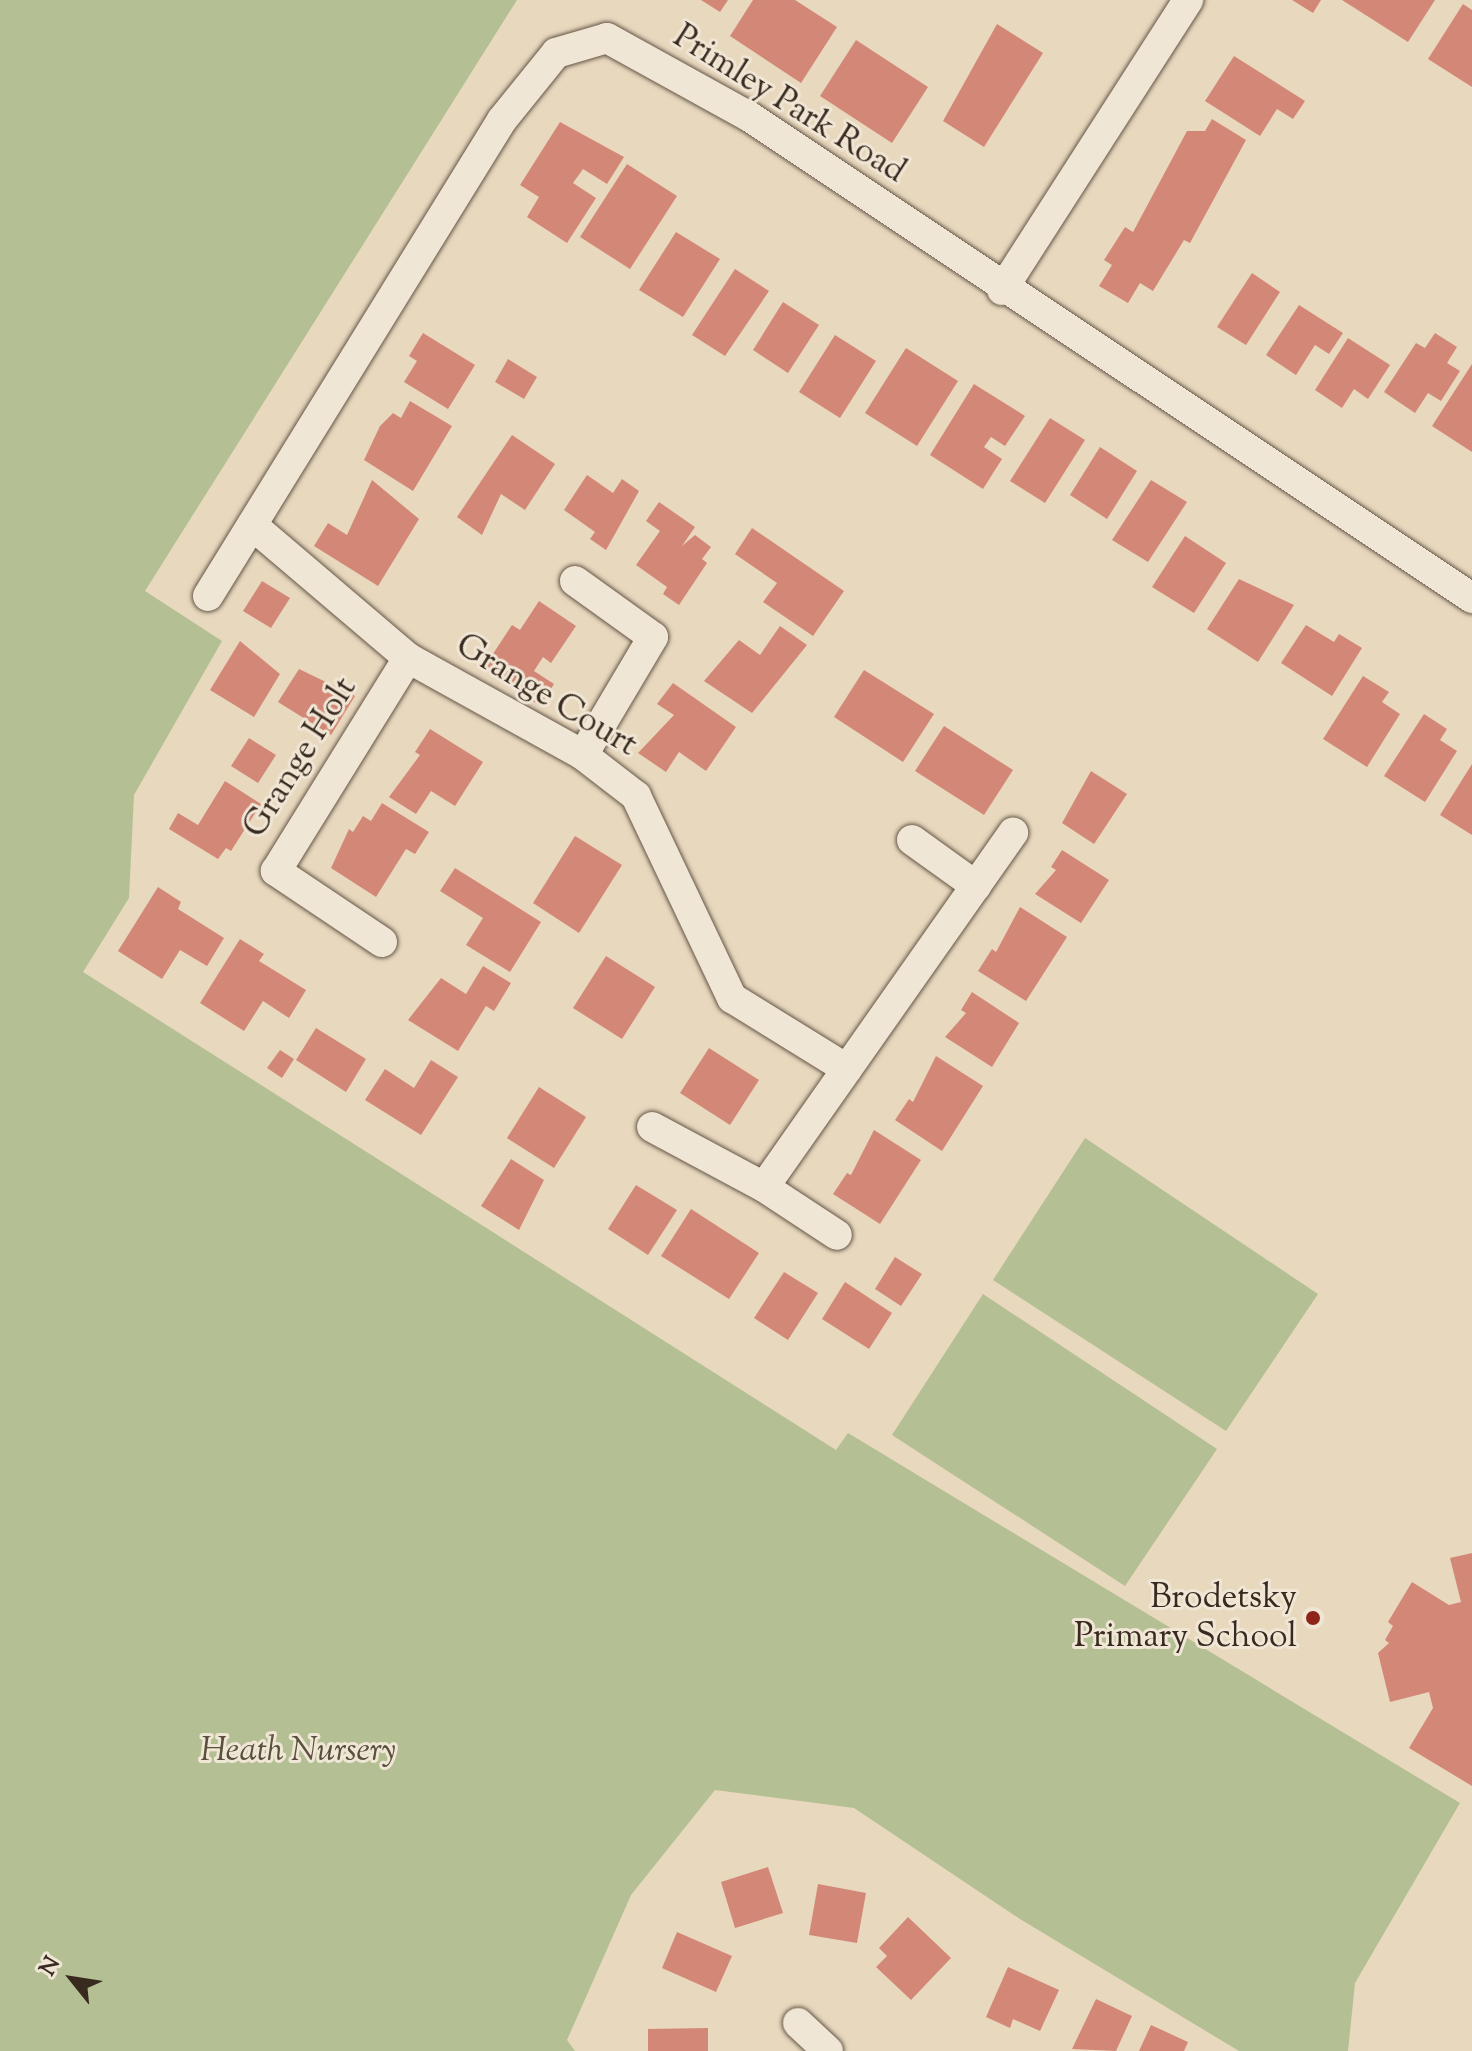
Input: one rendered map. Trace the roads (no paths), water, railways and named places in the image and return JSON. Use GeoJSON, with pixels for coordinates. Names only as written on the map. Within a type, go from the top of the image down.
{"type":"FeatureCollection","features":[{"type":"Feature","properties":{"kind":"street"},"geometry":{"type":"LineString","coordinates":[[1002,290],[1188,0]]}},
{"type":"Feature","properties":{"kind":"street","name":"Primley Park Road"},"geometry":{"type":"LineString","coordinates":[[208,596],[502,120],[556,53],[607,38],[750,117],[1002,290],[1472,598]]}},
{"type":"Feature","properties":{"kind":"street","name":"Grange Court"},"geometry":{"type":"LineString","coordinates":[[252,525],[408,658],[583,755],[636,796],[732,998],[847,1069]]}},
{"type":"Feature","properties":{"kind":"street"},"geometry":{"type":"LineString","coordinates":[[575,581],[653,637],[583,755]]}},
{"type":"Feature","properties":{"kind":"street","name":"Grange Holt"},"geometry":{"type":"LineString","coordinates":[[382,942],[276,871],[408,658]]}},
{"type":"Feature","properties":{"kind":"street"},"geometry":{"type":"LineString","coordinates":[[764,1187],[1013,833]]}},
{"type":"Feature","properties":{"kind":"street"},"geometry":{"type":"LineString","coordinates":[[912,840],[976,886]]}},
{"type":"Feature","properties":{"kind":"street"},"geometry":{"type":"LineString","coordinates":[[652,1127],[764,1187],[837,1235]]}},
{"type":"Feature","properties":{"kind":"street"},"geometry":{"type":"LineString","coordinates":[[798,2023],[828,2051]]}},
{"type":"Feature","properties":{"kind":"place","name":"Brodetsky Primary School"},"geometry":{"type":"Point","coordinates":[1313,1618]}},
{"type":"Feature","properties":{"kind":"park label","name":"Heath Nursery"},"geometry":{"type":"Point","coordinates":[298,1752]}}]}
